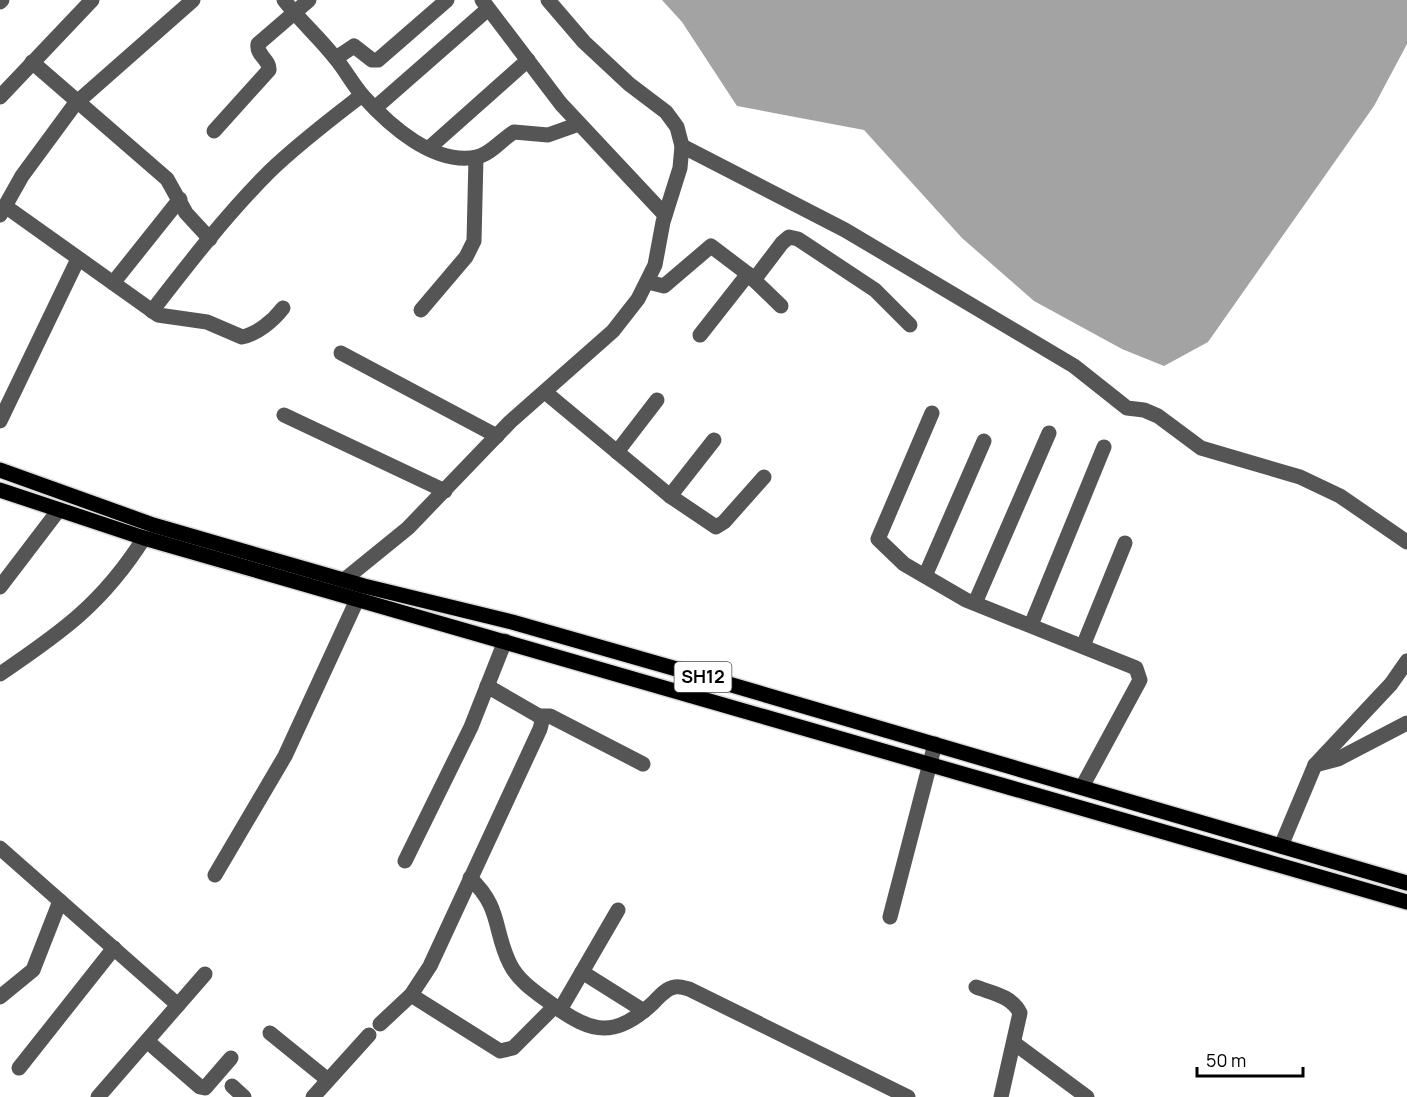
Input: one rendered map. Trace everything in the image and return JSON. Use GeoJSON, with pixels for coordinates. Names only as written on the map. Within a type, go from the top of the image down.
{"type":"FeatureCollection","features":[{"type":"Feature","properties":{"kind":"main road","name":"SH12"},"geometry":{"type":"LineString","coordinates":[[0,470],[153,525],[344,580],[513,622],[1407,883]]}},
{"type":"Feature","properties":{"kind":"main road"},"geometry":{"type":"LineString","coordinates":[[0,490],[144,538],[1407,902]]}},
{"type":"Feature","properties":{"kind":"street"},"geometry":{"type":"LineString","coordinates":[[0,98],[92,0]]}},
{"type":"Feature","properties":{"kind":"street"},"geometry":{"type":"LineString","coordinates":[[194,0],[78,100],[22,176],[2,211],[78,259],[152,311],[168,318],[207,322],[242,337],[254,333],[275,318],[283,308]]}},
{"type":"Feature","properties":{"kind":"street"},"geometry":{"type":"LineString","coordinates":[[214,131],[269,70],[269,65],[258,51],[258,44],[289,6],[309,0]]}},
{"type":"Feature","properties":{"kind":"street"},"geometry":{"type":"LineString","coordinates":[[336,58],[354,46],[372,60],[378,60],[447,0]]}},
{"type":"Feature","properties":{"kind":"street"},"geometry":{"type":"LineString","coordinates":[[344,580],[408,528],[497,436],[613,331],[648,282],[680,168],[682,146],[677,127],[666,112],[629,84],[584,42],[549,0]]}},
{"type":"Feature","properties":{"kind":"street"},"geometry":{"type":"LineString","coordinates":[[375,108],[485,4],[579,124],[665,215]]}},
{"type":"Feature","properties":{"kind":"street"},"geometry":{"type":"LineString","coordinates":[[289,6],[336,58],[362,95],[375,108],[410,138],[439,153],[466,159],[476,157],[487,153],[514,132],[548,135],[579,124]]}},
{"type":"Feature","properties":{"kind":"street"},"geometry":{"type":"LineString","coordinates":[[429,148],[528,60]]}},
{"type":"Feature","properties":{"kind":"street"},"geometry":{"type":"LineString","coordinates":[[32,62],[168,179],[186,213],[210,238]]}},
{"type":"Feature","properties":{"kind":"street"},"geometry":{"type":"LineString","coordinates":[[152,311],[210,238],[269,172],[298,145],[362,95]]}},
{"type":"Feature","properties":{"kind":"street"},"geometry":{"type":"LineString","coordinates":[[682,146],[854,236],[1074,366],[1127,408],[1144,410],[1158,416],[1201,448],[1300,477],[1330,491],[1407,542]]}},
{"type":"Feature","properties":{"kind":"street"},"geometry":{"type":"LineString","coordinates":[[421,310],[466,258],[474,242],[476,157]]}},
{"type":"Feature","properties":{"kind":"street"},"geometry":{"type":"LineString","coordinates":[[113,283],[180,199]]}},
{"type":"Feature","properties":{"kind":"street"},"geometry":{"type":"LineString","coordinates":[[700,335],[789,237],[798,239],[875,290],[910,326]]}},
{"type":"Feature","properties":{"kind":"street"},"geometry":{"type":"LineString","coordinates":[[648,282],[664,286],[711,246],[751,277],[781,306]]}},
{"type":"Feature","properties":{"kind":"street"},"geometry":{"type":"LineString","coordinates":[[0,421],[78,259]]}},
{"type":"Feature","properties":{"kind":"street"},"geometry":{"type":"LineString","coordinates":[[341,353],[497,436]]}},
{"type":"Feature","properties":{"kind":"street"},"geometry":{"type":"LineString","coordinates":[[545,392],[670,496],[716,527],[724,522],[764,477]]}},
{"type":"Feature","properties":{"kind":"street"},"geometry":{"type":"LineString","coordinates":[[617,452],[657,400]]}},
{"type":"Feature","properties":{"kind":"street"},"geometry":{"type":"LineString","coordinates":[[932,412],[878,539],[904,564],[975,603],[1127,663],[1140,673],[1140,680],[1082,787]]}},
{"type":"Feature","properties":{"kind":"street"},"geometry":{"type":"LineString","coordinates":[[284,415],[445,491]]}},
{"type":"Feature","properties":{"kind":"street"},"geometry":{"type":"LineString","coordinates":[[975,603],[1049,433]]}},
{"type":"Feature","properties":{"kind":"street"},"geometry":{"type":"LineString","coordinates":[[670,496],[714,440]]}},
{"type":"Feature","properties":{"kind":"street"},"geometry":{"type":"LineString","coordinates":[[925,576],[984,441]]}},
{"type":"Feature","properties":{"kind":"street"},"geometry":{"type":"LineString","coordinates":[[1031,625],[1104,447]]}},
{"type":"Feature","properties":{"kind":"street"},"geometry":{"type":"LineString","coordinates":[[0,587],[58,511]]}},
{"type":"Feature","properties":{"kind":"street"},"geometry":{"type":"LineString","coordinates":[[0,674],[60,634],[97,600],[128,563],[144,538]]}},
{"type":"Feature","properties":{"kind":"street"},"geometry":{"type":"LineString","coordinates":[[1083,646],[1125,543]]}},
{"type":"Feature","properties":{"kind":"street"},"geometry":{"type":"LineString","coordinates":[[215,874],[285,756],[357,600]]}},
{"type":"Feature","properties":{"kind":"street"},"geometry":{"type":"LineString","coordinates":[[405,861],[471,727],[505,641]]}},
{"type":"Feature","properties":{"kind":"street"},"geometry":{"type":"LineString","coordinates":[[1281,846],[1315,765],[1391,684],[1407,661]]}},
{"type":"Feature","properties":{"kind":"street"},"geometry":{"type":"LineString","coordinates":[[487,686],[539,716],[550,716],[643,764]]}},
{"type":"Feature","properties":{"kind":"street"},"geometry":{"type":"LineString","coordinates":[[313,1097],[411,995],[430,966],[540,729],[542,721],[539,716]]}},
{"type":"Feature","properties":{"kind":"street"},"geometry":{"type":"LineString","coordinates":[[1315,765],[1338,759],[1407,723]]}},
{"type":"Feature","properties":{"kind":"street"},"geometry":{"type":"LineString","coordinates":[[890,916],[934,744]]}},
{"type":"Feature","properties":{"kind":"street"},"geometry":{"type":"LineString","coordinates":[[0,848],[178,1005]]}},
{"type":"Feature","properties":{"kind":"street"},"geometry":{"type":"LineString","coordinates":[[470,878],[491,902],[510,964],[524,983],[557,1008],[589,1026],[602,1029],[617,1027],[644,1011],[666,990],[675,987],[689,989],[908,1097]]}},
{"type":"Feature","properties":{"kind":"street"},"geometry":{"type":"LineString","coordinates":[[0,997],[33,970],[60,901]]}},
{"type":"Feature","properties":{"kind":"street"},"geometry":{"type":"LineString","coordinates":[[411,995],[500,1051],[513,1048],[557,1008],[582,972],[618,910]]}},
{"type":"Feature","properties":{"kind":"street"},"geometry":{"type":"LineString","coordinates":[[19,1068],[114,948]]}},
{"type":"Feature","properties":{"kind":"street"},"geometry":{"type":"LineString","coordinates":[[582,972],[644,1011]]}},
{"type":"Feature","properties":{"kind":"street"},"geometry":{"type":"LineString","coordinates":[[98,1097],[205,974]]}},
{"type":"Feature","properties":{"kind":"street"},"geometry":{"type":"LineString","coordinates":[[976,987],[1016,1004],[1020,1013],[1002,1097]]}},
{"type":"Feature","properties":{"kind":"street"},"geometry":{"type":"LineString","coordinates":[[270,1033],[328,1080]]}},
{"type":"Feature","properties":{"kind":"street"},"geometry":{"type":"LineString","coordinates":[[147,1041],[200,1087],[205,1088],[231,1059]]}},
{"type":"Feature","properties":{"kind":"street"},"geometry":{"type":"LineString","coordinates":[[1014,1043],[1087,1097]]}},
{"type":"Feature","properties":{"kind":"street"},"geometry":{"type":"LineString","coordinates":[[232,1086],[244,1097]]}},
{"type":"Feature","properties":{"kind":"shaded area"},"geometry":{"type":"Polygon","coordinates":[[[662,0],[1407,0],[1407,44],[1374,106],[1208,342],[1164,366],[1122,349],[1034,301],[962,238],[864,130],[737,106],[682,22],[662,0]]]}}]}
